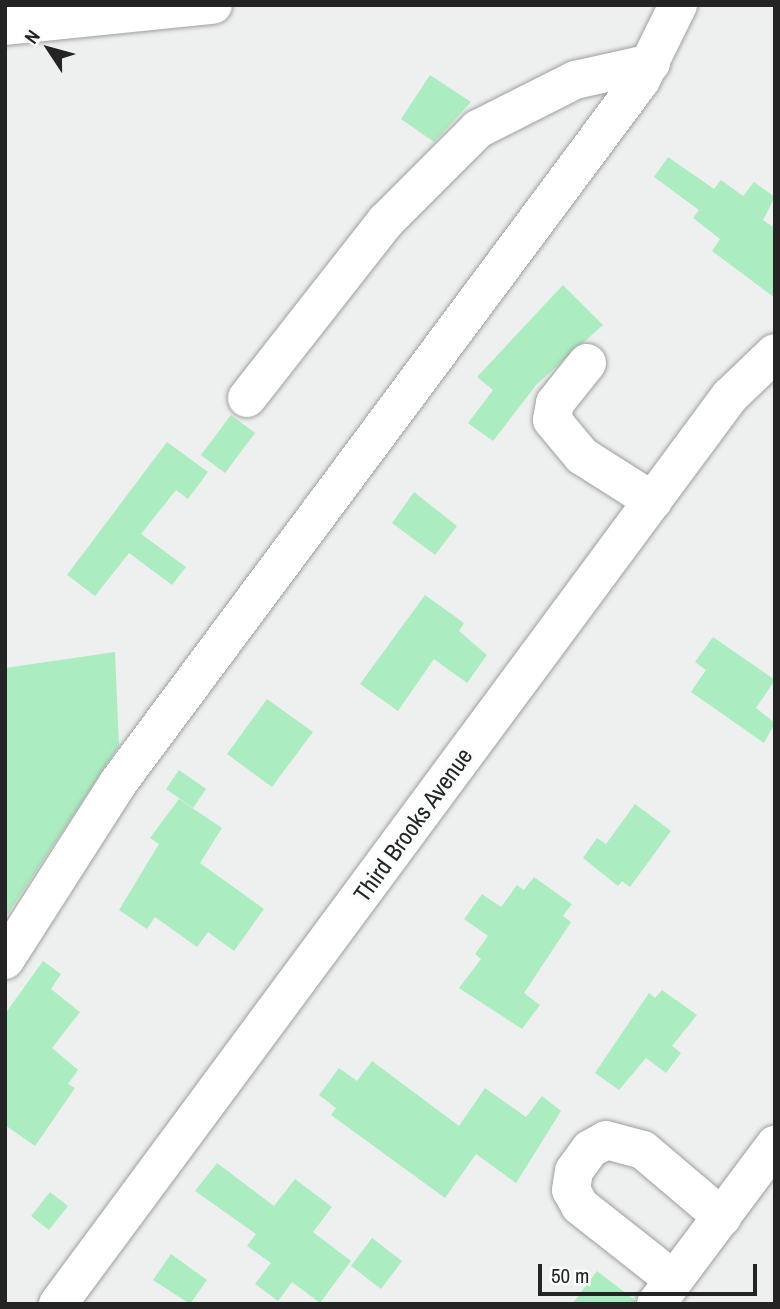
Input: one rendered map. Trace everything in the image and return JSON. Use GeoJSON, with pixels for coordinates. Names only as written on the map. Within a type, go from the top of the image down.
{"type":"FeatureCollection","features":[{"type":"Feature","properties":{"kind":"street"},"geometry":{"type":"LineString","coordinates":[[5,26],[213,5]]}},
{"type":"Feature","properties":{"kind":"street"},"geometry":{"type":"LineString","coordinates":[[5,960],[118,783],[651,63],[678,5]]}},
{"type":"Feature","properties":{"kind":"street"},"geometry":{"type":"LineString","coordinates":[[247,398],[386,221],[478,129],[575,80],[651,63]]}},
{"type":"Feature","properties":{"kind":"street","name":"Third Brooks Avenue"},"geometry":{"type":"LineString","coordinates":[[58,1304],[730,396],[775,354]]}},
{"type":"Feature","properties":{"kind":"street"},"geometry":{"type":"LineString","coordinates":[[587,363],[555,404],[552,420],[582,456],[653,501]]}},
{"type":"Feature","properties":{"kind":"street"},"geometry":{"type":"LineString","coordinates":[[722,1217],[643,1150],[606,1140],[590,1150],[574,1171],[571,1190],[580,1206],[665,1292],[722,1217],[771,1159]]}},
{"type":"Feature","properties":{"kind":"building"},"geometry":{"type":"Polygon","coordinates":[[[430,75],[471,102],[434,142],[401,119],[430,75]]]}},
{"type":"Feature","properties":{"kind":"building"},"geometry":{"type":"Polygon","coordinates":[[[668,157],[714,189],[721,180],[743,196],[754,182],[775,197],[763,220],[775,228],[775,298],[712,251],[720,239],[693,218],[699,210],[654,177],[668,157]]]}},
{"type":"Feature","properties":{"kind":"building"},"geometry":{"type":"Polygon","coordinates":[[[563,285],[603,325],[537,384],[493,441],[468,423],[493,390],[477,377],[563,285]]]}},
{"type":"Feature","properties":{"kind":"building"},"geometry":{"type":"Polygon","coordinates":[[[231,415],[255,433],[225,473],[201,455],[231,415]]]}},
{"type":"Feature","properties":{"kind":"building"},"geometry":{"type":"Polygon","coordinates":[[[167,442],[208,472],[188,499],[176,490],[141,534],[186,567],[172,585],[129,553],[95,596],[67,575],[167,442]]]}},
{"type":"Feature","properties":{"kind":"building"},"geometry":{"type":"Polygon","coordinates":[[[414,492],[457,526],[435,555],[392,523],[414,492]]]}},
{"type":"Feature","properties":{"kind":"building"},"geometry":{"type":"Polygon","coordinates":[[[425,595],[464,623],[459,631],[487,655],[467,683],[434,659],[398,711],[360,684],[425,595]]]}},
{"type":"Feature","properties":{"kind":"building"},"geometry":{"type":"Polygon","coordinates":[[[713,637],[775,680],[756,708],[775,723],[764,743],[691,692],[706,670],[695,662],[713,637]]]}},
{"type":"Feature","properties":{"kind":"building"},"geometry":{"type":"Polygon","coordinates":[[[115,652],[119,746],[5,918],[5,668],[115,652]]]}},
{"type":"Feature","properties":{"kind":"building"},"geometry":{"type":"Polygon","coordinates":[[[267,699],[313,732],[272,787],[227,754],[267,699]]]}},
{"type":"Feature","properties":{"kind":"building"},"geometry":{"type":"Polygon","coordinates":[[[179,770],[206,789],[193,808],[166,789],[179,770]]]}},
{"type":"Feature","properties":{"kind":"building"},"geometry":{"type":"Polygon","coordinates":[[[179,799],[222,828],[200,863],[264,909],[234,951],[208,932],[197,947],[155,917],[147,929],[119,910],[159,844],[150,838],[179,799]]]}},
{"type":"Feature","properties":{"kind":"building"},"geometry":{"type":"Polygon","coordinates":[[[635,804],[671,831],[630,887],[622,881],[618,886],[583,858],[597,838],[606,844],[635,804]]]}},
{"type":"Feature","properties":{"kind":"building"},"geometry":{"type":"Polygon","coordinates":[[[534,877],[572,904],[563,916],[571,922],[524,993],[540,1005],[522,1029],[459,988],[481,959],[475,954],[488,936],[464,919],[482,894],[501,907],[517,885],[524,890],[534,877]]]}},
{"type":"Feature","properties":{"kind":"building"},"geometry":{"type":"Polygon","coordinates":[[[43,961],[61,974],[51,989],[80,1012],[52,1048],[78,1070],[68,1084],[75,1088],[35,1146],[5,1125],[5,1014],[43,961]]]}},
{"type":"Feature","properties":{"kind":"building"},"geometry":{"type":"Polygon","coordinates":[[[662,990],[697,1015],[672,1046],[681,1053],[666,1073],[646,1058],[619,1090],[595,1073],[649,993],[655,998],[662,990]]]}},
{"type":"Feature","properties":{"kind":"building"},"geometry":{"type":"Polygon","coordinates":[[[372,1061],[459,1126],[485,1088],[526,1117],[542,1096],[561,1111],[516,1183],[476,1154],[445,1198],[331,1115],[336,1108],[319,1095],[339,1068],[357,1081],[372,1061]]]}},
{"type":"Feature","properties":{"kind":"building"},"geometry":{"type":"Polygon","coordinates":[[[217,1163],[274,1206],[295,1179],[332,1207],[313,1232],[351,1261],[320,1303],[292,1282],[278,1301],[255,1284],[271,1263],[247,1246],[256,1234],[195,1191],[217,1163]]]}},
{"type":"Feature","properties":{"kind":"building"},"geometry":{"type":"Polygon","coordinates":[[[50,1192],[68,1206],[49,1230],[31,1216],[50,1192]]]}},
{"type":"Feature","properties":{"kind":"building"},"geometry":{"type":"Polygon","coordinates":[[[372,1238],[402,1261],[381,1289],[351,1266],[372,1238]]]}},
{"type":"Feature","properties":{"kind":"building"},"geometry":{"type":"Polygon","coordinates":[[[171,1254],[207,1280],[190,1304],[153,1280],[171,1254]]]}},
{"type":"Feature","properties":{"kind":"building"},"geometry":{"type":"Polygon","coordinates":[[[597,1271],[635,1300],[635,1304],[572,1304],[597,1271]]]}}]}
